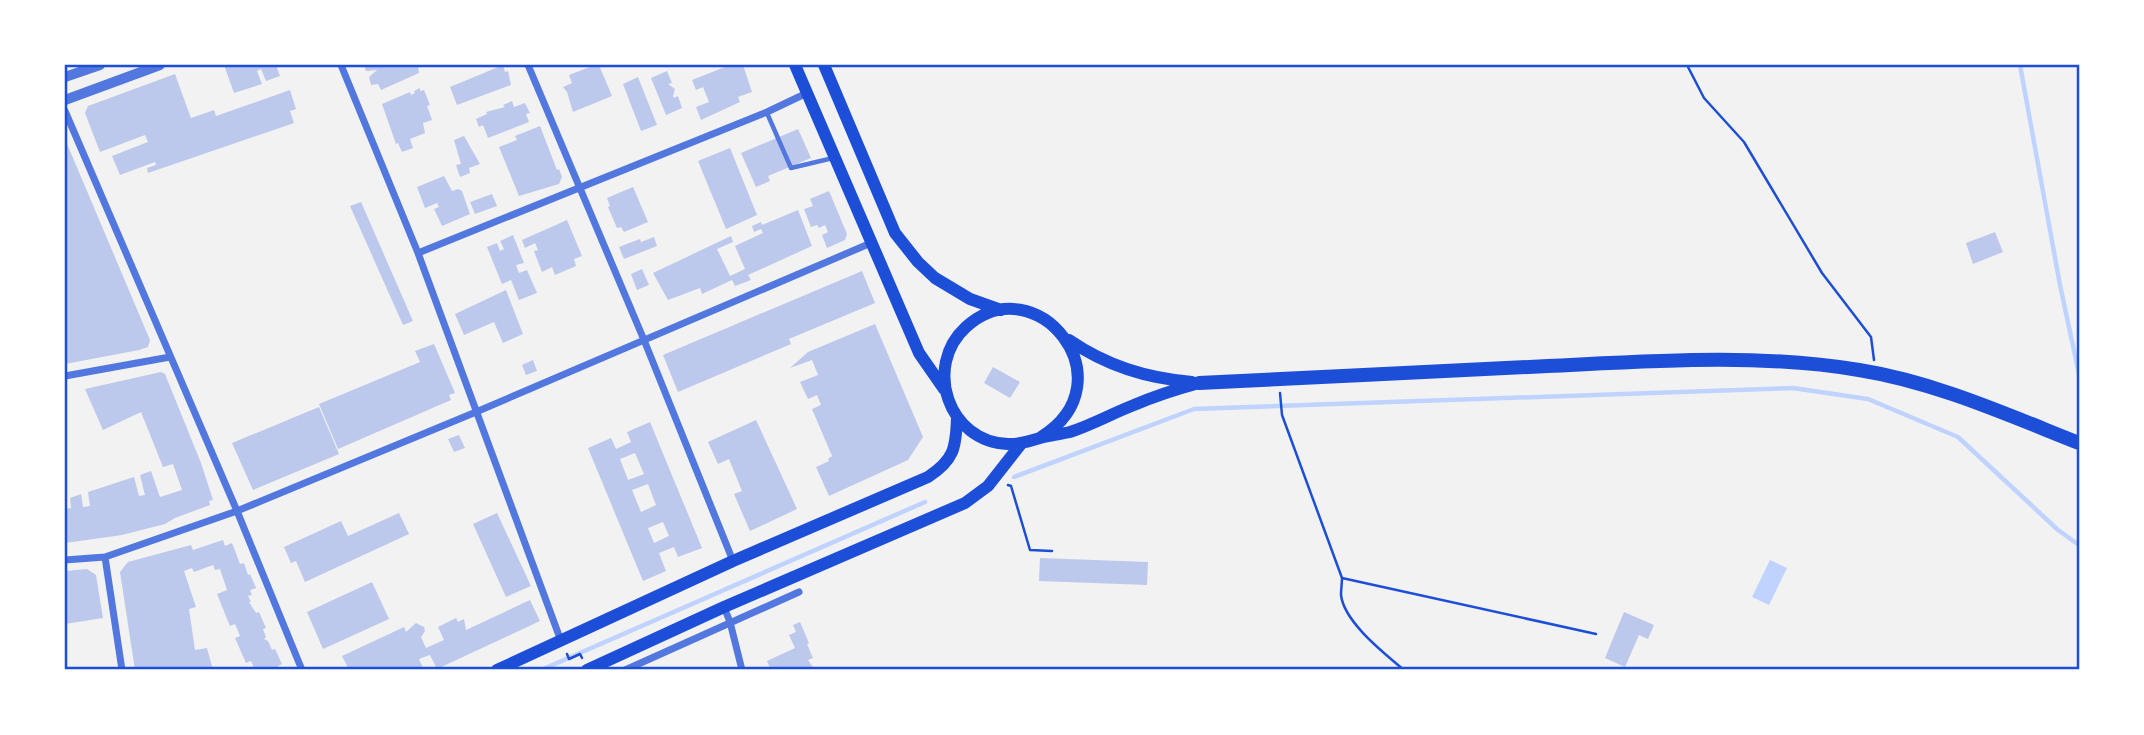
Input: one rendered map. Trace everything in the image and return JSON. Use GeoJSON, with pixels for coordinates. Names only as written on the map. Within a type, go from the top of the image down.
{"type":"FeatureCollection","features":[{"type":"Feature","properties":{"kind":"main road"},"geometry":{"type":"LineString","coordinates":[[795,65],[919,353],[944,389],[957,418],[967,428],[992,442],[1021,444],[1071,431],[1146,400],[1199,383]]}},
{"type":"Feature","properties":{"kind":"main road"},"geometry":{"type":"LineString","coordinates":[[824,65],[895,233],[918,262],[935,278],[970,299],[1001,310],[1037,315],[1090,353],[1128,371],[1163,380],[1199,383],[1590,364],[1748,360],[1805,363],[1876,373],[1960,397],[2079,443]]}},
{"type":"Feature","properties":{"kind":"main road"},"geometry":{"type":"LineString","coordinates":[[944,389],[944,365],[953,343],[968,325],[978,318],[1001,310]]}},
{"type":"Feature","properties":{"kind":"main road"},"geometry":{"type":"LineString","coordinates":[[1041,437],[1062,422],[1078,387],[1076,361],[1066,338]]}},
{"type":"Feature","properties":{"kind":"main road"},"geometry":{"type":"LineString","coordinates":[[497,670],[733,561],[928,477],[950,458],[954,449],[957,418]]}},
{"type":"Feature","properties":{"kind":"main road"},"geometry":{"type":"LineString","coordinates":[[587,670],[724,607],[965,503],[978,496],[1021,444]]}},
{"type":"Feature","properties":{"kind":"street"},"geometry":{"type":"LineString","coordinates":[[65,77],[100,65]]}},
{"type":"Feature","properties":{"kind":"street"},"geometry":{"type":"LineString","coordinates":[[65,100],[160,65]]}},
{"type":"Feature","properties":{"kind":"street"},"geometry":{"type":"LineString","coordinates":[[341,65],[418,253],[561,641]]}},
{"type":"Feature","properties":{"kind":"street"},"geometry":{"type":"LineString","coordinates":[[528,65],[733,561]]}},
{"type":"Feature","properties":{"kind":"street"},"geometry":{"type":"LineString","coordinates":[[418,253],[767,112],[807,93]]}},
{"type":"Feature","properties":{"kind":"street"},"geometry":{"type":"LineString","coordinates":[[65,111],[237,510],[302,670]]}},
{"type":"Feature","properties":{"kind":"street"},"geometry":{"type":"LineString","coordinates":[[65,560],[105,556],[237,510],[476,412],[871,243]]}},
{"type":"Feature","properties":{"kind":"street"},"geometry":{"type":"LineString","coordinates":[[65,376],[170,357]]}},
{"type":"Feature","properties":{"kind":"street"},"geometry":{"type":"LineString","coordinates":[[105,556],[122,670]]}},
{"type":"Feature","properties":{"kind":"street"},"geometry":{"type":"LineString","coordinates":[[625,670],[799,592]]}},
{"type":"Feature","properties":{"kind":"street"},"geometry":{"type":"LineString","coordinates":[[724,607],[742,670]]}},
{"type":"Feature","properties":{"kind":"lane"},"geometry":{"type":"LineString","coordinates":[[767,112],[791,168],[835,157]]}},
{"type":"Feature","properties":{"kind":"path"},"geometry":{"type":"LineString","coordinates":[[1686,65],[1704,98],[1744,142],[1822,273],[1871,337],[1876,373]]}},
{"type":"Feature","properties":{"kind":"path"},"geometry":{"type":"LineString","coordinates":[[1279,379],[1282,415],[1342,578],[1341,596],[1347,610],[1360,629],[1404,670]]}},
{"type":"Feature","properties":{"kind":"path"},"geometry":{"type":"LineString","coordinates":[[995,476],[1011,486],[1030,550],[1052,551]]}},
{"type":"Feature","properties":{"kind":"path"},"geometry":{"type":"LineString","coordinates":[[1342,578],[1596,634]]}},
{"type":"Feature","properties":{"kind":"path"},"geometry":{"type":"LineString","coordinates":[[561,641],[569,659],[580,654],[587,670]]}},
{"type":"Feature","properties":{"kind":"water"},"geometry":{"type":"Polygon","coordinates":[[[1770,560],[1787,568],[1769,605],[1752,597],[1770,560]]]}},
{"type":"Feature","properties":{"kind":"building"},"geometry":{"type":"Polygon","coordinates":[[[224,65],[276,65],[280,76],[266,81],[261,69],[257,71],[262,84],[234,93],[224,65]]]}},
{"type":"Feature","properties":{"kind":"building"},"geometry":{"type":"Polygon","coordinates":[[[364,65],[418,65],[419,73],[381,90],[378,84],[371,85],[369,77],[377,70],[366,71],[364,65]]]}},
{"type":"Feature","properties":{"kind":"building"},"geometry":{"type":"Polygon","coordinates":[[[503,65],[505,72],[508,71],[511,85],[457,105],[450,87],[503,65]]]}},
{"type":"Feature","properties":{"kind":"building"},"geometry":{"type":"Polygon","coordinates":[[[599,65],[612,96],[573,112],[563,87],[572,83],[569,75],[599,65]]]}},
{"type":"Feature","properties":{"kind":"building"},"geometry":{"type":"Polygon","coordinates":[[[730,65],[743,65],[752,92],[738,97],[740,102],[701,120],[696,107],[709,102],[703,87],[696,90],[692,80],[730,65]]]}},
{"type":"Feature","properties":{"kind":"building"},"geometry":{"type":"Polygon","coordinates":[[[667,71],[672,83],[668,84],[675,89],[673,96],[678,96],[682,108],[666,115],[651,78],[667,71]]]}},
{"type":"Feature","properties":{"kind":"building"},"geometry":{"type":"Polygon","coordinates":[[[175,74],[191,118],[214,110],[216,116],[290,90],[296,109],[290,111],[294,123],[148,173],[147,168],[156,165],[155,162],[120,175],[112,156],[148,142],[145,135],[100,152],[85,113],[88,106],[175,74]]]}},
{"type":"Feature","properties":{"kind":"building"},"geometry":{"type":"Polygon","coordinates":[[[638,77],[657,125],[641,131],[623,84],[638,77]]]}},
{"type":"Feature","properties":{"kind":"building"},"geometry":{"type":"Polygon","coordinates":[[[420,88],[420,91],[424,90],[430,105],[427,106],[432,120],[423,123],[425,133],[410,139],[413,148],[402,152],[398,143],[396,144],[382,104],[410,92],[411,95],[420,88]]]}},
{"type":"Feature","properties":{"kind":"building"},"geometry":{"type":"Polygon","coordinates":[[[512,101],[514,107],[525,103],[530,113],[526,114],[529,122],[488,138],[483,125],[479,127],[476,119],[487,114],[486,112],[505,107],[503,105],[512,101]]]}},
{"type":"Feature","properties":{"kind":"building"},"geometry":{"type":"Polygon","coordinates":[[[540,126],[562,177],[559,184],[519,196],[499,147],[517,140],[515,136],[540,126]]]}},
{"type":"Feature","properties":{"kind":"building"},"geometry":{"type":"Polygon","coordinates":[[[798,129],[811,158],[768,176],[770,181],[756,187],[741,153],[798,129]]]}},
{"type":"Feature","properties":{"kind":"building"},"geometry":{"type":"Polygon","coordinates":[[[464,136],[480,164],[469,168],[470,173],[460,177],[456,165],[461,164],[454,140],[464,136]]]}},
{"type":"Feature","properties":{"kind":"building"},"geometry":{"type":"Polygon","coordinates":[[[65,139],[150,340],[148,347],[139,350],[65,364],[65,139]]]}},
{"type":"Feature","properties":{"kind":"building"},"geometry":{"type":"Polygon","coordinates":[[[730,148],[757,215],[726,229],[698,161],[730,148]]]}},
{"type":"Feature","properties":{"kind":"building"},"geometry":{"type":"Polygon","coordinates":[[[444,176],[452,191],[462,191],[470,214],[442,226],[434,209],[439,207],[437,203],[425,208],[417,187],[444,176]]]}},
{"type":"Feature","properties":{"kind":"building"},"geometry":{"type":"Polygon","coordinates":[[[633,187],[648,222],[624,232],[621,227],[617,228],[607,198],[633,187]]]}},
{"type":"Feature","properties":{"kind":"building"},"geometry":{"type":"Polygon","coordinates":[[[829,191],[847,234],[845,240],[827,248],[822,235],[828,232],[825,225],[819,228],[817,225],[811,227],[804,209],[813,206],[810,199],[829,191]]]}},
{"type":"Feature","properties":{"kind":"building"},"geometry":{"type":"Polygon","coordinates":[[[492,194],[497,206],[475,214],[470,202],[492,194]]]}},
{"type":"Feature","properties":{"kind":"building"},"geometry":{"type":"Polygon","coordinates":[[[361,202],[413,321],[403,325],[350,206],[361,202]]]}},
{"type":"Feature","properties":{"kind":"building"},"geometry":{"type":"Polygon","coordinates":[[[798,210],[812,246],[748,275],[751,280],[735,286],[732,280],[702,294],[700,288],[668,300],[653,273],[731,236],[733,242],[717,249],[730,276],[745,269],[735,246],[763,233],[761,229],[754,232],[752,226],[761,222],[762,225],[798,210]]]}},
{"type":"Feature","properties":{"kind":"building"},"geometry":{"type":"Polygon","coordinates":[[[567,220],[582,256],[574,259],[576,266],[555,275],[552,267],[542,272],[534,251],[538,250],[535,243],[525,248],[522,240],[567,220]]]}},
{"type":"Feature","properties":{"kind":"building"},"geometry":{"type":"Polygon","coordinates":[[[1995,232],[2003,252],[1973,264],[1966,243],[1995,232]]]}},
{"type":"Feature","properties":{"kind":"building"},"geometry":{"type":"Polygon","coordinates":[[[513,235],[524,263],[516,265],[519,273],[527,270],[537,293],[519,300],[511,280],[502,284],[487,247],[497,243],[500,251],[504,249],[500,241],[513,235]]]}},
{"type":"Feature","properties":{"kind":"building"},"geometry":{"type":"Polygon","coordinates":[[[654,237],[657,246],[624,259],[619,247],[654,237]]]}},
{"type":"Feature","properties":{"kind":"building"},"geometry":{"type":"Polygon","coordinates":[[[642,269],[649,285],[637,290],[631,274],[642,269]]]}},
{"type":"Feature","properties":{"kind":"building"},"geometry":{"type":"Polygon","coordinates":[[[862,271],[875,303],[789,339],[791,344],[678,392],[663,355],[862,271]]]}},
{"type":"Feature","properties":{"kind":"building"},"geometry":{"type":"Polygon","coordinates":[[[506,290],[523,334],[503,343],[494,322],[464,335],[455,314],[506,290]]]}},
{"type":"Feature","properties":{"kind":"building"},"geometry":{"type":"Polygon","coordinates":[[[875,324],[923,437],[908,460],[829,496],[816,467],[829,461],[832,456],[812,409],[821,405],[817,395],[808,399],[800,382],[818,375],[812,360],[790,368],[808,352],[875,324]]]}},
{"type":"Feature","properties":{"kind":"building"},"geometry":{"type":"Polygon","coordinates":[[[434,344],[455,393],[449,395],[451,400],[338,449],[319,404],[420,362],[415,351],[434,344]]]}},
{"type":"Feature","properties":{"kind":"building"},"geometry":{"type":"Polygon","coordinates":[[[533,360],[537,371],[526,375],[522,365],[533,360]]]}},
{"type":"Feature","properties":{"kind":"building"},"geometry":{"type":"Polygon","coordinates":[[[993,367],[1020,382],[1010,398],[984,383],[993,367]]]}},
{"type":"Feature","properties":{"kind":"building"},"geometry":{"type":"Polygon","coordinates":[[[161,372],[165,374],[213,500],[209,501],[210,505],[165,524],[122,535],[65,543],[65,509],[71,508],[70,498],[81,494],[83,507],[90,506],[88,492],[134,477],[139,496],[145,495],[140,475],[151,471],[160,497],[182,490],[173,464],[163,467],[141,412],[103,430],[85,389],[161,372]]]}},
{"type":"Feature","properties":{"kind":"building"},"geometry":{"type":"Polygon","coordinates":[[[319,407],[339,454],[253,490],[232,443],[319,407]]]}},
{"type":"Feature","properties":{"kind":"building"},"geometry":{"type":"Polygon","coordinates":[[[756,420],[797,509],[750,531],[734,494],[742,491],[729,459],[718,464],[708,442],[756,420]]]}},
{"type":"Feature","properties":{"kind":"building"},"geometry":{"type":"Polygon","coordinates":[[[650,422],[702,548],[678,557],[674,547],[659,553],[666,571],[643,581],[588,448],[611,438],[616,449],[631,442],[627,432],[650,422]],[[635,453],[620,459],[628,480],[644,474],[635,453]],[[648,484],[632,490],[641,512],[656,505],[648,484]],[[663,522],[648,528],[654,543],[669,536],[663,522]]]}},
{"type":"Feature","properties":{"kind":"building"},"geometry":{"type":"Polygon","coordinates":[[[459,435],[465,448],[454,452],[448,439],[459,435]]]}},
{"type":"Feature","properties":{"kind":"building"},"geometry":{"type":"Polygon","coordinates":[[[399,513],[409,534],[305,582],[296,561],[291,563],[284,547],[341,521],[348,536],[399,513]]]}},
{"type":"Feature","properties":{"kind":"building"},"geometry":{"type":"Polygon","coordinates":[[[497,513],[531,586],[506,597],[473,524],[497,513]]]}},
{"type":"Feature","properties":{"kind":"building"},"geometry":{"type":"Polygon","coordinates":[[[223,540],[225,546],[232,543],[240,564],[244,563],[248,575],[250,574],[256,588],[250,590],[252,595],[248,596],[249,602],[256,613],[259,612],[266,628],[263,629],[266,637],[264,639],[272,650],[275,649],[282,664],[278,666],[280,670],[255,670],[251,661],[246,663],[235,638],[240,636],[235,624],[230,626],[217,594],[227,590],[220,569],[215,570],[213,565],[194,572],[192,568],[184,571],[196,607],[189,609],[195,650],[207,648],[213,670],[135,670],[120,572],[128,562],[191,545],[193,550],[223,540]]]}},
{"type":"Feature","properties":{"kind":"building"},"geometry":{"type":"Polygon","coordinates":[[[1040,558],[1148,562],[1147,585],[1039,581],[1040,558]]]}},
{"type":"Feature","properties":{"kind":"building"},"geometry":{"type":"Polygon","coordinates":[[[87,569],[96,575],[103,618],[65,624],[65,571],[87,569]]]}},
{"type":"Feature","properties":{"kind":"building"},"geometry":{"type":"Polygon","coordinates":[[[372,582],[389,619],[323,649],[307,612],[372,582]]]}},
{"type":"Feature","properties":{"kind":"building"},"geometry":{"type":"Polygon","coordinates":[[[530,600],[540,621],[437,669],[430,655],[419,659],[424,670],[349,670],[342,656],[404,627],[406,632],[416,623],[424,627],[425,631],[421,637],[426,648],[444,640],[438,627],[456,618],[458,622],[464,619],[466,630],[530,600]]]}},
{"type":"Feature","properties":{"kind":"building"},"geometry":{"type":"Polygon","coordinates":[[[1624,612],[1654,625],[1648,639],[1639,635],[1625,667],[1605,658],[1624,612]]]}},
{"type":"Feature","properties":{"kind":"building"},"geometry":{"type":"Polygon","coordinates":[[[800,622],[813,658],[808,660],[815,670],[771,670],[767,661],[795,648],[789,635],[796,632],[793,625],[800,622]]]}},
{"type":"Feature","properties":{"kind":"waterway"},"geometry":{"type":"LineString","coordinates":[[2020,65],[2079,374]]}},
{"type":"Feature","properties":{"kind":"waterway"},"geometry":{"type":"LineString","coordinates":[[1014,477],[1194,409],[1793,388],[1868,399],[1958,437],[2058,530],[2079,545]]}},
{"type":"Feature","properties":{"kind":"waterway"},"geometry":{"type":"LineString","coordinates":[[541,670],[925,502]]}}]}
